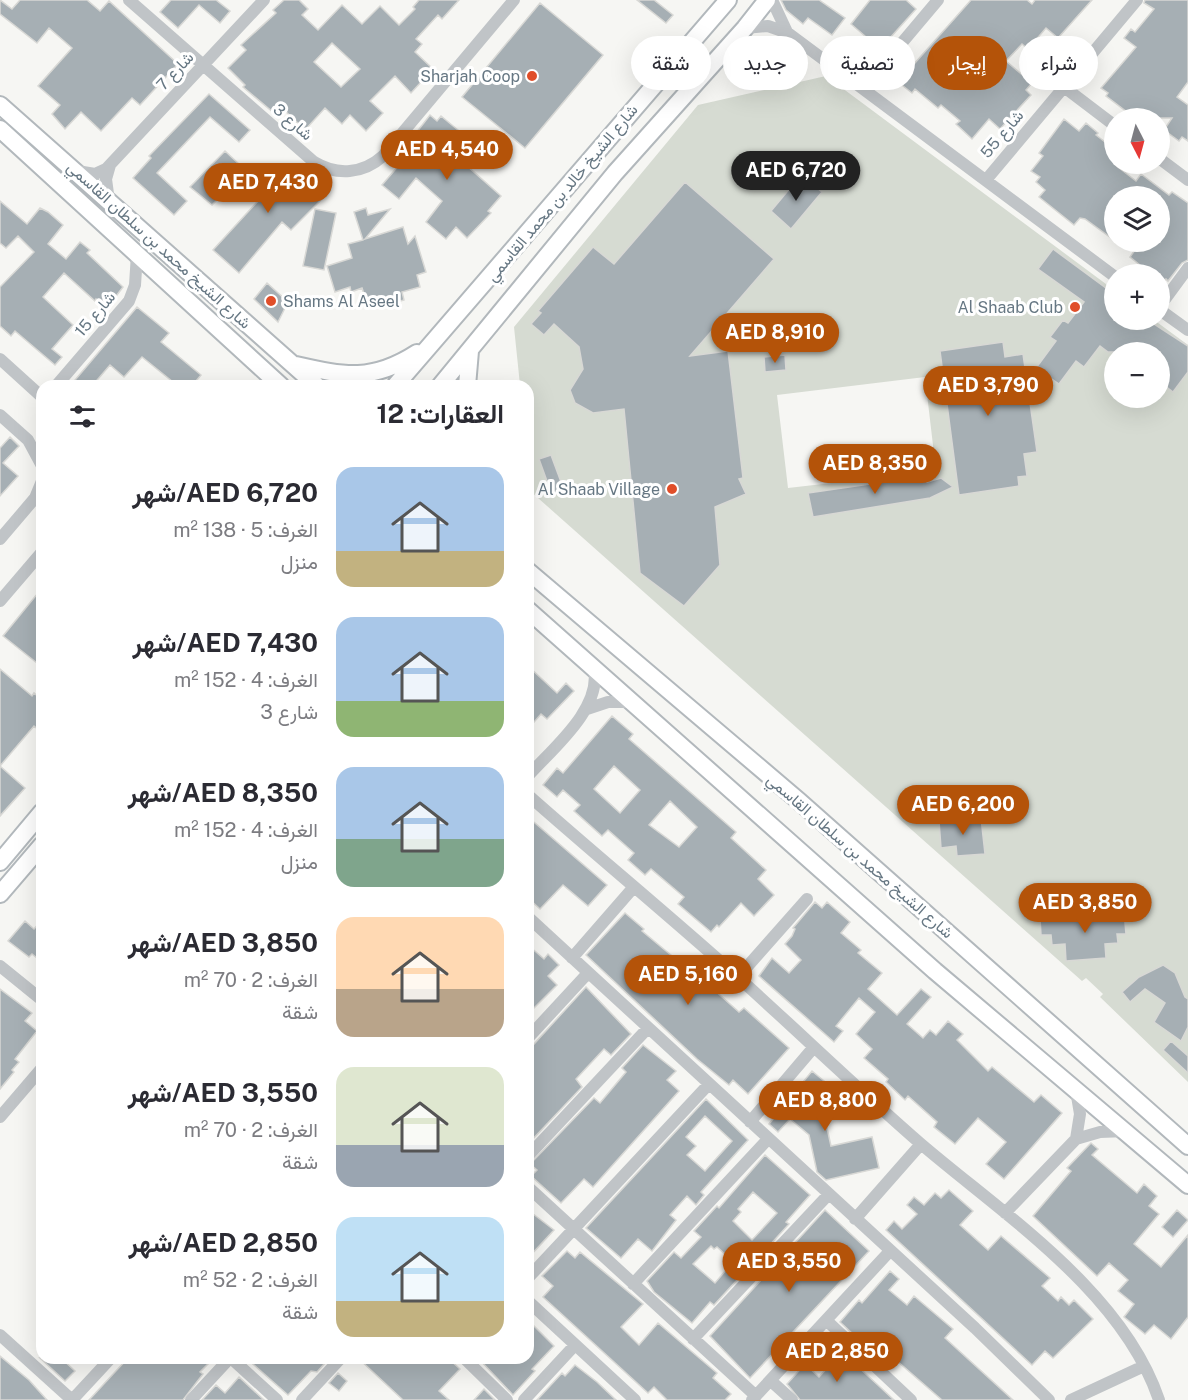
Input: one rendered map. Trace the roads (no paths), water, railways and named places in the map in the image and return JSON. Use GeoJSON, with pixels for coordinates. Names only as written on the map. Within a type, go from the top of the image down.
{"type":"FeatureCollection","features":[{"type":"Feature","properties":{"kind":"main road","name":"شارع الشيخ خالد بن محمد القاسمي"},"geometry":{"type":"LineString","coordinates":[[400,380],[728,0]]}},
{"type":"Feature","properties":{"kind":"main road","name":"شارع الشيخ خالد بن محمد القاسمي"},"geometry":{"type":"LineString","coordinates":[[445,380],[615,173],[745,28],[766,0]]}},
{"type":"Feature","properties":{"kind":"main road","name":"شارع الشيخ محمد بن سلطان القاسمي"},"geometry":{"type":"LineString","coordinates":[[0,105],[310,380]]}},
{"type":"Feature","properties":{"kind":"main road","name":"شارع الشيخ محمد بن سلطان القاسمي"},"geometry":{"type":"LineString","coordinates":[[0,129],[274,380]]}},
{"type":"Feature","properties":{"kind":"main road"},"geometry":{"type":"LineString","coordinates":[[293,364],[354,376],[376,373],[396,366],[435,341]]}},
{"type":"Feature","properties":{"kind":"main road"},"geometry":{"type":"LineString","coordinates":[[468,380],[470,351]]}},
{"type":"Feature","properties":{"kind":"main road","name":"شارع الشيخ محمد بن سلطان القاسمي"},"geometry":{"type":"LineString","coordinates":[[534,576],[582,620],[798,801],[1188,1146]]}},
{"type":"Feature","properties":{"kind":"main road"},"geometry":{"type":"LineString","coordinates":[[534,615],[935,971],[1188,1185]]}},
{"type":"Feature","properties":{"kind":"main road"},"geometry":{"type":"LineString","coordinates":[[0,862],[36,819]]}},
{"type":"Feature","properties":{"kind":"main road"},"geometry":{"type":"LineString","coordinates":[[0,894],[36,851]]}},
{"type":"Feature","properties":{"kind":"street","name":"شارع 3"},"geometry":{"type":"LineString","coordinates":[[129,0],[314,162],[329,170],[354,171],[370,166],[383,156],[514,0]]}},
{"type":"Feature","properties":{"kind":"street","name":"شارع 7"},"geometry":{"type":"LineString","coordinates":[[111,165],[264,0]]}},
{"type":"Feature","properties":{"kind":"street"},"geometry":{"type":"LineString","coordinates":[[772,0],[780,21],[788,33]]}},
{"type":"Feature","properties":{"kind":"street"},"geometry":{"type":"LineString","coordinates":[[908,36],[938,0]]}},
{"type":"Feature","properties":{"kind":"street","name":"شارع 55"},"geometry":{"type":"LineString","coordinates":[[1098,46],[1137,0]]}},
{"type":"Feature","properties":{"kind":"street"},"geometry":{"type":"LineString","coordinates":[[745,28],[768,26],[788,33],[820,57]]}},
{"type":"Feature","properties":{"kind":"street"},"geometry":{"type":"LineString","coordinates":[[864,90],[1104,268]]}},
{"type":"Feature","properties":{"kind":"street","name":"شارع 55"},"geometry":{"type":"LineString","coordinates":[[986,180],[1061,90]]}},
{"type":"Feature","properties":{"kind":"street"},"geometry":{"type":"LineString","coordinates":[[1068,90],[1104,117]]}},
{"type":"Feature","properties":{"kind":"street"},"geometry":{"type":"LineString","coordinates":[[76,171],[95,174],[111,165]]}},
{"type":"Feature","properties":{"kind":"street"},"geometry":{"type":"LineString","coordinates":[[109,201],[106,179],[111,165]]}},
{"type":"Feature","properties":{"kind":"street"},"geometry":{"type":"LineString","coordinates":[[1170,166],[1188,180]]}},
{"type":"Feature","properties":{"kind":"street","name":"شارع 15"},"geometry":{"type":"LineString","coordinates":[[61,380],[129,301],[135,285],[137,254]]}},
{"type":"Feature","properties":{"kind":"street"},"geometry":{"type":"LineString","coordinates":[[1170,294],[1188,268]]}},
{"type":"Feature","properties":{"kind":"street"},"geometry":{"type":"LineString","coordinates":[[1170,316],[1188,330]]}},
{"type":"Feature","properties":{"kind":"street"},"geometry":{"type":"LineString","coordinates":[[0,359],[36,392]]}},
{"type":"Feature","properties":{"kind":"street"},"geometry":{"type":"LineString","coordinates":[[0,415],[28,440],[36,455]]}},
{"type":"Feature","properties":{"kind":"street"},"geometry":{"type":"LineString","coordinates":[[2,534],[36,496]]}},
{"type":"Feature","properties":{"kind":"street"},"geometry":{"type":"LineString","coordinates":[[0,602],[36,559]]}},
{"type":"Feature","properties":{"kind":"street"},"geometry":{"type":"LineString","coordinates":[[534,769],[587,709],[595,690],[594,669]]}},
{"type":"Feature","properties":{"kind":"street"},"geometry":{"type":"LineString","coordinates":[[587,709],[608,702],[631,702]]}},
{"type":"Feature","properties":{"kind":"street"},"geometry":{"type":"LineString","coordinates":[[534,800],[738,977],[921,1144],[1005,1213],[1093,1296],[1129,1341],[1144,1366],[1159,1400]]}},
{"type":"Feature","properties":{"kind":"street"},"geometry":{"type":"LineString","coordinates":[[572,958],[633,888]]}},
{"type":"Feature","properties":{"kind":"street"},"geometry":{"type":"LineString","coordinates":[[738,977],[807,899]]}},
{"type":"Feature","properties":{"kind":"street"},"geometry":{"type":"LineString","coordinates":[[534,923],[975,1328],[1049,1400]]}},
{"type":"Feature","properties":{"kind":"street"},"geometry":{"type":"LineString","coordinates":[[0,966],[36,995]]}},
{"type":"Feature","properties":{"kind":"street"},"geometry":{"type":"LineString","coordinates":[[534,1032],[588,973]]}},
{"type":"Feature","properties":{"kind":"street"},"geometry":{"type":"LineString","coordinates":[[534,1150],[648,1028]]}},
{"type":"Feature","properties":{"kind":"street"},"geometry":{"type":"LineString","coordinates":[[750,1122],[814,1047]]}},
{"type":"Feature","properties":{"kind":"street"},"geometry":{"type":"LineString","coordinates":[[0,1117],[36,1075]]}},
{"type":"Feature","properties":{"kind":"street"},"geometry":{"type":"LineString","coordinates":[[534,1272],[709,1084]]}},
{"type":"Feature","properties":{"kind":"street"},"geometry":{"type":"LineString","coordinates":[[1076,1089],[1080,1114],[1076,1139]]}},
{"type":"Feature","properties":{"kind":"street"},"geometry":{"type":"LineString","coordinates":[[1005,1213],[1076,1139],[1100,1132],[1126,1131]]}},
{"type":"Feature","properties":{"kind":"street"},"geometry":{"type":"LineString","coordinates":[[633,1284],[768,1139]]}},
{"type":"Feature","properties":{"kind":"street"},"geometry":{"type":"LineString","coordinates":[[855,1219],[921,1144]]}},
{"type":"Feature","properties":{"kind":"street"},"geometry":{"type":"LineString","coordinates":[[534,1192],[754,1398],[890,1251]]}},
{"type":"Feature","properties":{"kind":"street"},"geometry":{"type":"LineString","coordinates":[[693,1339],[829,1194]]}},
{"type":"Feature","properties":{"kind":"street"},"geometry":{"type":"LineString","coordinates":[[534,1307],[635,1400]]}},
{"type":"Feature","properties":{"kind":"street"},"geometry":{"type":"LineString","coordinates":[[826,1320],[911,1400]]}},
{"type":"Feature","properties":{"kind":"street"},"geometry":{"type":"LineString","coordinates":[[0,1335],[72,1400],[105,1364]]}},
{"type":"Feature","properties":{"kind":"street"},"geometry":{"type":"LineString","coordinates":[[524,1400],[575,1345]]}},
{"type":"Feature","properties":{"kind":"street"},"geometry":{"type":"LineString","coordinates":[[191,1400],[224,1364]]}},
{"type":"Feature","properties":{"kind":"street"},"geometry":{"type":"LineString","coordinates":[[237,1364],[277,1400]]}},
{"type":"Feature","properties":{"kind":"street"},"geometry":{"type":"LineString","coordinates":[[302,1400],[335,1364]]}},
{"type":"Feature","properties":{"kind":"street"},"geometry":{"type":"LineString","coordinates":[[470,1364],[507,1400]]}},
{"type":"Feature","properties":{"kind":"street"},"geometry":{"type":"LineString","coordinates":[[1071,1400],[1144,1366]]}},
{"type":"Feature","properties":{"kind":"street"},"geometry":{"type":"LineString","coordinates":[[771,1381],[792,1400]]}},
{"type":"Feature","properties":{"kind":"place","name":"Sharjah Coop"},"geometry":{"type":"Point","coordinates":[532,76]}},
{"type":"Feature","properties":{"kind":"place","name":"Shams Al Aseel"},"geometry":{"type":"Point","coordinates":[271,301]}},
{"type":"Feature","properties":{"kind":"place","name":"Al Shaab Club"},"geometry":{"type":"Point","coordinates":[1075,307]}},
{"type":"Feature","properties":{"kind":"place","name":"Al Shaab Village"},"geometry":{"type":"Point","coordinates":[672,489]}}]}
